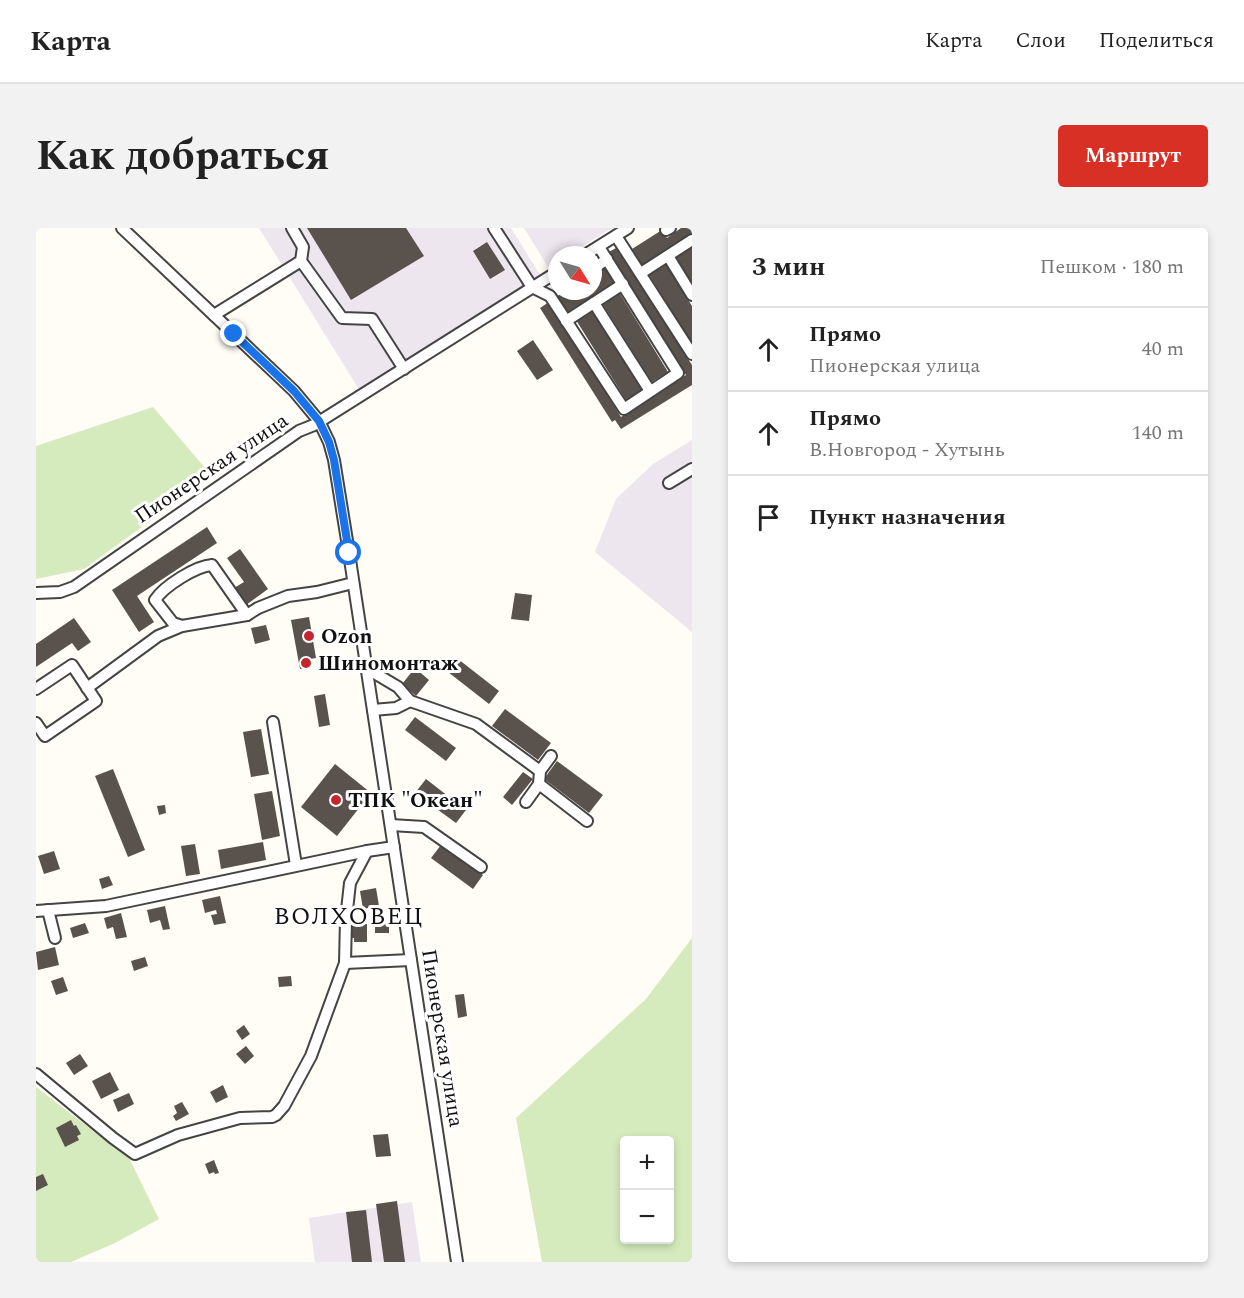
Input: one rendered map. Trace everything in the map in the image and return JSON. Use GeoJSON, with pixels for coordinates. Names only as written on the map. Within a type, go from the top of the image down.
{"type":"FeatureCollection","features":[{"type":"Feature","properties":{"kind":"street","name":"Пионерская улица"},"geometry":{"type":"LineString","coordinates":[[122,228],[294,391],[319,421],[329,442],[391,825],[457,1262]]}},
{"type":"Feature","properties":{"kind":"street"},"geometry":{"type":"LineString","coordinates":[[292,228],[303,247],[302,261],[342,318],[372,319],[404,369]]}},
{"type":"Feature","properties":{"kind":"street"},"geometry":{"type":"LineString","coordinates":[[494,228],[532,287],[548,292]]}},
{"type":"Feature","properties":{"kind":"street"},"geometry":{"type":"LineString","coordinates":[[601,246],[628,228]]}},
{"type":"Feature","properties":{"kind":"street"},"geometry":{"type":"LineString","coordinates":[[616,236],[692,354]]}},
{"type":"Feature","properties":{"kind":"street"},"geometry":{"type":"LineString","coordinates":[[640,273],[692,240]]}},
{"type":"Feature","properties":{"kind":"street"},"geometry":{"type":"LineString","coordinates":[[557,300],[566,321],[624,409],[678,373],[602,252]]}},
{"type":"Feature","properties":{"kind":"street"},"geometry":{"type":"LineString","coordinates":[[668,256],[692,295]]}},
{"type":"Feature","properties":{"kind":"street"},"geometry":{"type":"LineString","coordinates":[[602,262],[607,259]]}},
{"type":"Feature","properties":{"kind":"street"},"geometry":{"type":"LineString","coordinates":[[214,315],[302,261]]}},
{"type":"Feature","properties":{"kind":"street","name":"Пионерская улица"},"geometry":{"type":"LineString","coordinates":[[36,593],[60,592],[74,587],[299,431],[404,369],[548,277]]}},
{"type":"Feature","properties":{"kind":"street"},"geometry":{"type":"LineString","coordinates":[[566,321],[623,284]]}},
{"type":"Feature","properties":{"kind":"street"},"geometry":{"type":"LineString","coordinates":[[594,303],[650,391]]}},
{"type":"Feature","properties":{"kind":"street"},"geometry":{"type":"LineString","coordinates":[[669,483],[692,469]]}},
{"type":"Feature","properties":{"kind":"street"},"geometry":{"type":"LineString","coordinates":[[182,626],[173,622],[156,600],[160,592],[202,566],[212,565],[247,615]]}},
{"type":"Feature","properties":{"kind":"street"},"geometry":{"type":"LineString","coordinates":[[87,688],[158,636],[182,626],[247,615],[288,596],[317,592],[352,583]]}},
{"type":"Feature","properties":{"kind":"street"},"geometry":{"type":"LineString","coordinates":[[36,689],[72,665],[96,701],[45,736],[36,723]]}},
{"type":"Feature","properties":{"kind":"street"},"geometry":{"type":"LineString","coordinates":[[366,668],[398,687],[410,701],[476,724],[540,771]]}},
{"type":"Feature","properties":{"kind":"street"},"geometry":{"type":"LineString","coordinates":[[373,710],[396,708],[410,701]]}},
{"type":"Feature","properties":{"kind":"street"},"geometry":{"type":"LineString","coordinates":[[273,722],[296,865]]}},
{"type":"Feature","properties":{"kind":"street"},"geometry":{"type":"LineString","coordinates":[[526,802],[539,784],[540,771],[551,756]]}},
{"type":"Feature","properties":{"kind":"street"},"geometry":{"type":"LineString","coordinates":[[539,784],[587,821]]}},
{"type":"Feature","properties":{"kind":"street"},"geometry":{"type":"LineString","coordinates":[[391,825],[424,827],[481,867]]}},
{"type":"Feature","properties":{"kind":"street"},"geometry":{"type":"LineString","coordinates":[[55,938],[42,910],[106,906],[296,865],[394,847]]}},
{"type":"Feature","properties":{"kind":"street"},"geometry":{"type":"LineString","coordinates":[[36,1074],[135,1154],[178,1135],[240,1118],[276,1115],[284,1106],[311,1056],[345,963],[350,883],[367,851]]}},
{"type":"Feature","properties":{"kind":"street"},"geometry":{"type":"LineString","coordinates":[[345,963],[411,960]]}},
{"type":"Feature","properties":{"kind":"shaded area"},"geometry":{"type":"Polygon","coordinates":[[[259,228],[511,228],[542,278],[360,391],[259,228]]]}},
{"type":"Feature","properties":{"kind":"shaded area"},"geometry":{"type":"Polygon","coordinates":[[[524,228],[612,228],[583,246],[548,246],[548,267],[524,228]]]}},
{"type":"Feature","properties":{"kind":"shaded area"},"geometry":{"type":"Polygon","coordinates":[[[692,440],[692,632],[595,552],[616,499],[653,464],[692,440]]]}},
{"type":"Feature","properties":{"kind":"shaded area"},"geometry":{"type":"Polygon","coordinates":[[[412,1202],[421,1262],[315,1262],[309,1218],[412,1202]]]}},
{"type":"Feature","properties":{"kind":"green space"},"geometry":{"type":"Polygon","coordinates":[[[153,407],[212,476],[84,569],[36,579],[36,446],[153,407]]]}},
{"type":"Feature","properties":{"kind":"green space"},"geometry":{"type":"Polygon","coordinates":[[[692,938],[692,1262],[542,1262],[516,1118],[646,999],[692,938]]]}},
{"type":"Feature","properties":{"kind":"green space"},"geometry":{"type":"Polygon","coordinates":[[[36,1087],[129,1158],[159,1219],[115,1243],[71,1262],[36,1262],[36,1087]]]}},
{"type":"Feature","properties":{"kind":"building"},"geometry":{"type":"Polygon","coordinates":[[[307,228],[406,228],[424,256],[351,300],[307,228]]]}},
{"type":"Feature","properties":{"kind":"building"},"geometry":{"type":"Polygon","coordinates":[[[681,228],[692,228],[692,233],[642,265],[632,249],[662,230],[667,238],[681,228]]]}},
{"type":"Feature","properties":{"kind":"building"},"geometry":{"type":"Polygon","coordinates":[[[487,242],[505,270],[490,279],[473,251],[487,242]]]}},
{"type":"Feature","properties":{"kind":"building"},"geometry":{"type":"Polygon","coordinates":[[[692,246],[692,283],[675,256],[692,246]]]}},
{"type":"Feature","properties":{"kind":"building"},"geometry":{"type":"Polygon","coordinates":[[[616,248],[692,365],[692,385],[621,429],[615,420],[612,422],[540,308],[549,302],[621,417],[686,375],[607,253],[616,248]]]}},
{"type":"Feature","properties":{"kind":"building"},"geometry":{"type":"Polygon","coordinates":[[[607,263],[618,280],[602,290],[602,267],[607,263]]]}},
{"type":"Feature","properties":{"kind":"building"},"geometry":{"type":"Polygon","coordinates":[[[665,263],[692,306],[692,343],[648,273],[665,263]]]}},
{"type":"Feature","properties":{"kind":"building"},"geometry":{"type":"Polygon","coordinates":[[[619,292],[668,372],[652,382],[602,303],[619,292]]]}},
{"type":"Feature","properties":{"kind":"building"},"geometry":{"type":"Polygon","coordinates":[[[558,300],[587,300],[566,314],[558,300]]]}},
{"type":"Feature","properties":{"kind":"building"},"geometry":{"type":"Polygon","coordinates":[[[593,310],[643,389],[626,400],[576,320],[593,310]]]}},
{"type":"Feature","properties":{"kind":"building"},"geometry":{"type":"Polygon","coordinates":[[[533,340],[553,370],[537,380],[517,351],[533,340]]]}},
{"type":"Feature","properties":{"kind":"building"},"geometry":{"type":"Polygon","coordinates":[[[207,527],[217,543],[137,596],[154,622],[139,632],[112,590],[207,527]]]}},
{"type":"Feature","properties":{"kind":"building"},"geometry":{"type":"Polygon","coordinates":[[[240,549],[268,589],[246,605],[234,588],[244,582],[227,558],[240,549]]]}},
{"type":"Feature","properties":{"kind":"building"},"geometry":{"type":"Polygon","coordinates":[[[515,593],[532,595],[529,621],[511,619],[515,593]]]}},
{"type":"Feature","properties":{"kind":"building"},"geometry":{"type":"Polygon","coordinates":[[[309,617],[316,658],[310,659],[311,667],[300,669],[291,620],[309,617]]]}},
{"type":"Feature","properties":{"kind":"building"},"geometry":{"type":"Polygon","coordinates":[[[74,618],[91,642],[78,651],[72,643],[36,667],[36,644],[74,618]]]}},
{"type":"Feature","properties":{"kind":"building"},"geometry":{"type":"Polygon","coordinates":[[[266,625],[270,640],[255,644],[251,628],[266,625]]]}},
{"type":"Feature","properties":{"kind":"building"},"geometry":{"type":"Polygon","coordinates":[[[458,659],[499,691],[489,704],[448,672],[458,659]]]}},
{"type":"Feature","properties":{"kind":"building"},"geometry":{"type":"Polygon","coordinates":[[[415,668],[429,680],[416,696],[402,684],[415,668]]]}},
{"type":"Feature","properties":{"kind":"building"},"geometry":{"type":"Polygon","coordinates":[[[325,694],[330,725],[319,727],[314,696],[325,694]]]}},
{"type":"Feature","properties":{"kind":"building"},"geometry":{"type":"Polygon","coordinates":[[[505,709],[551,743],[538,760],[492,726],[505,709]]]}},
{"type":"Feature","properties":{"kind":"building"},"geometry":{"type":"Polygon","coordinates":[[[415,717],[456,748],[446,761],[405,730],[415,717]]]}},
{"type":"Feature","properties":{"kind":"building"},"geometry":{"type":"Polygon","coordinates":[[[261,729],[269,774],[251,777],[243,732],[261,729]]]}},
{"type":"Feature","properties":{"kind":"building"},"geometry":{"type":"Polygon","coordinates":[[[557,761],[603,795],[589,813],[544,779],[557,761]]]}},
{"type":"Feature","properties":{"kind":"building","name":"ТПК \"Океан\""},"geometry":{"type":"Polygon","coordinates":[[[335,764],[371,793],[337,836],[301,807],[335,764]]]}},
{"type":"Feature","properties":{"kind":"building"},"geometry":{"type":"Polygon","coordinates":[[[113,769],[145,850],[128,857],[95,776],[113,769]]]}},
{"type":"Feature","properties":{"kind":"building"},"geometry":{"type":"Polygon","coordinates":[[[523,772],[533,779],[512,805],[503,797],[523,772]]]}},
{"type":"Feature","properties":{"kind":"building"},"geometry":{"type":"Polygon","coordinates":[[[426,779],[466,810],[456,823],[415,793],[426,779]]]}},
{"type":"Feature","properties":{"kind":"building"},"geometry":{"type":"Polygon","coordinates":[[[272,791],[280,836],[262,840],[254,794],[272,791]]]}},
{"type":"Feature","properties":{"kind":"building"},"geometry":{"type":"Polygon","coordinates":[[[165,805],[166,813],[159,815],[157,806],[165,805]]]}},
{"type":"Feature","properties":{"kind":"building"},"geometry":{"type":"Polygon","coordinates":[[[263,842],[266,860],[221,869],[218,850],[263,842]]]}},
{"type":"Feature","properties":{"kind":"building"},"geometry":{"type":"Polygon","coordinates":[[[195,844],[200,874],[186,876],[181,846],[195,844]]]}},
{"type":"Feature","properties":{"kind":"building"},"geometry":{"type":"Polygon","coordinates":[[[441,845],[483,875],[473,889],[431,858],[441,845]]]}},
{"type":"Feature","properties":{"kind":"building"},"geometry":{"type":"Polygon","coordinates":[[[54,851],[60,869],[44,874],[38,856],[54,851]]]}},
{"type":"Feature","properties":{"kind":"building"},"geometry":{"type":"Polygon","coordinates":[[[109,876],[113,885],[102,889],[99,879],[109,876]]]}},
{"type":"Feature","properties":{"kind":"building"},"geometry":{"type":"Polygon","coordinates":[[[376,888],[379,906],[363,909],[360,891],[376,888]]]}},
{"type":"Feature","properties":{"kind":"building"},"geometry":{"type":"Polygon","coordinates":[[[220,896],[226,923],[214,925],[211,915],[217,914],[216,910],[205,913],[202,900],[220,896]]]}},
{"type":"Feature","properties":{"kind":"building"},"geometry":{"type":"Polygon","coordinates":[[[165,906],[170,929],[163,930],[160,920],[150,923],[147,910],[165,906]]]}},
{"type":"Feature","properties":{"kind":"building"},"geometry":{"type":"Polygon","coordinates":[[[121,913],[127,937],[116,939],[113,927],[107,929],[104,918],[121,913]]]}},
{"type":"Feature","properties":{"kind":"building"},"geometry":{"type":"Polygon","coordinates":[[[85,923],[89,933],[73,938],[70,928],[85,923]]]}},
{"type":"Feature","properties":{"kind":"building"},"geometry":{"type":"Polygon","coordinates":[[[352,924],[367,924],[367,942],[354,942],[354,938],[351,938],[352,924]]]}},
{"type":"Feature","properties":{"kind":"building"},"geometry":{"type":"Polygon","coordinates":[[[375,924],[389,924],[389,933],[375,933],[375,924]]]}},
{"type":"Feature","properties":{"kind":"building"},"geometry":{"type":"Polygon","coordinates":[[[55,947],[59,965],[38,970],[36,952],[55,947]]]}},
{"type":"Feature","properties":{"kind":"building"},"geometry":{"type":"Polygon","coordinates":[[[145,957],[148,966],[134,971],[131,961],[145,957]]]}},
{"type":"Feature","properties":{"kind":"building"},"geometry":{"type":"Polygon","coordinates":[[[291,976],[292,986],[279,987],[278,977],[291,976]]]}},
{"type":"Feature","properties":{"kind":"building"},"geometry":{"type":"Polygon","coordinates":[[[63,977],[68,991],[56,995],[51,981],[63,977]]]}},
{"type":"Feature","properties":{"kind":"building"},"geometry":{"type":"Polygon","coordinates":[[[464,994],[467,1016],[458,1018],[455,995],[464,994]]]}},
{"type":"Feature","properties":{"kind":"building"},"geometry":{"type":"Polygon","coordinates":[[[244,1025],[250,1034],[242,1040],[236,1031],[244,1025]]]}},
{"type":"Feature","properties":{"kind":"building"},"geometry":{"type":"Polygon","coordinates":[[[246,1046],[254,1056],[245,1064],[236,1054],[246,1046]]]}},
{"type":"Feature","properties":{"kind":"building"},"geometry":{"type":"Polygon","coordinates":[[[80,1054],[88,1066],[74,1075],[66,1063],[80,1054]]]}},
{"type":"Feature","properties":{"kind":"building"},"geometry":{"type":"Polygon","coordinates":[[[110,1072],[119,1090],[101,1099],[92,1081],[110,1072]]]}},
{"type":"Feature","properties":{"kind":"building"},"geometry":{"type":"Polygon","coordinates":[[[223,1085],[228,1097],[216,1103],[210,1092],[223,1085]]]}},
{"type":"Feature","properties":{"kind":"building"},"geometry":{"type":"Polygon","coordinates":[[[129,1093],[134,1104],[118,1112],[113,1100],[129,1093]]]}},
{"type":"Feature","properties":{"kind":"building"},"geometry":{"type":"Polygon","coordinates":[[[182,1102],[189,1114],[176,1121],[173,1116],[177,1113],[174,1106],[182,1102]]]}},
{"type":"Feature","properties":{"kind":"building"},"geometry":{"type":"Polygon","coordinates":[[[71,1120],[81,1134],[77,1136],[79,1140],[65,1147],[56,1128],[71,1120]]]}},
{"type":"Feature","properties":{"kind":"building"},"geometry":{"type":"Polygon","coordinates":[[[388,1134],[391,1156],[376,1157],[373,1135],[388,1134]]]}},
{"type":"Feature","properties":{"kind":"building"},"geometry":{"type":"Polygon","coordinates":[[[214,1160],[219,1173],[209,1174],[205,1164],[214,1160]]]}},
{"type":"Feature","properties":{"kind":"building"},"geometry":{"type":"Polygon","coordinates":[[[43,1174],[48,1185],[36,1191],[36,1177],[43,1174]]]}},
{"type":"Feature","properties":{"kind":"building"},"geometry":{"type":"Polygon","coordinates":[[[397,1201],[405,1262],[384,1262],[376,1204],[397,1201]]]}},
{"type":"Feature","properties":{"kind":"building"},"geometry":{"type":"Polygon","coordinates":[[[366,1210],[372,1262],[352,1262],[346,1212],[366,1210]]]}},
{"type":"Feature","properties":{"kind":"place","name":"Ozon"},"geometry":{"type":"Point","coordinates":[309,636]}},
{"type":"Feature","properties":{"kind":"place","name":"Шиномонтаж"},"geometry":{"type":"Point","coordinates":[306,663]}},
{"type":"Feature","properties":{"kind":"place","name":"ТПК \"Океан\""},"geometry":{"type":"Point","coordinates":[336,800]}},
{"type":"Feature","properties":{"kind":"district","name":"ВОЛХОВЕЦ"},"geometry":{"type":"Point","coordinates":[349,916]}},
{"type":"Feature","properties":{"kind":"route"},"geometry":{"type":"LineString","coordinates":[[234,334],[294,391],[319,421],[334,460],[349,553]]}}]}
